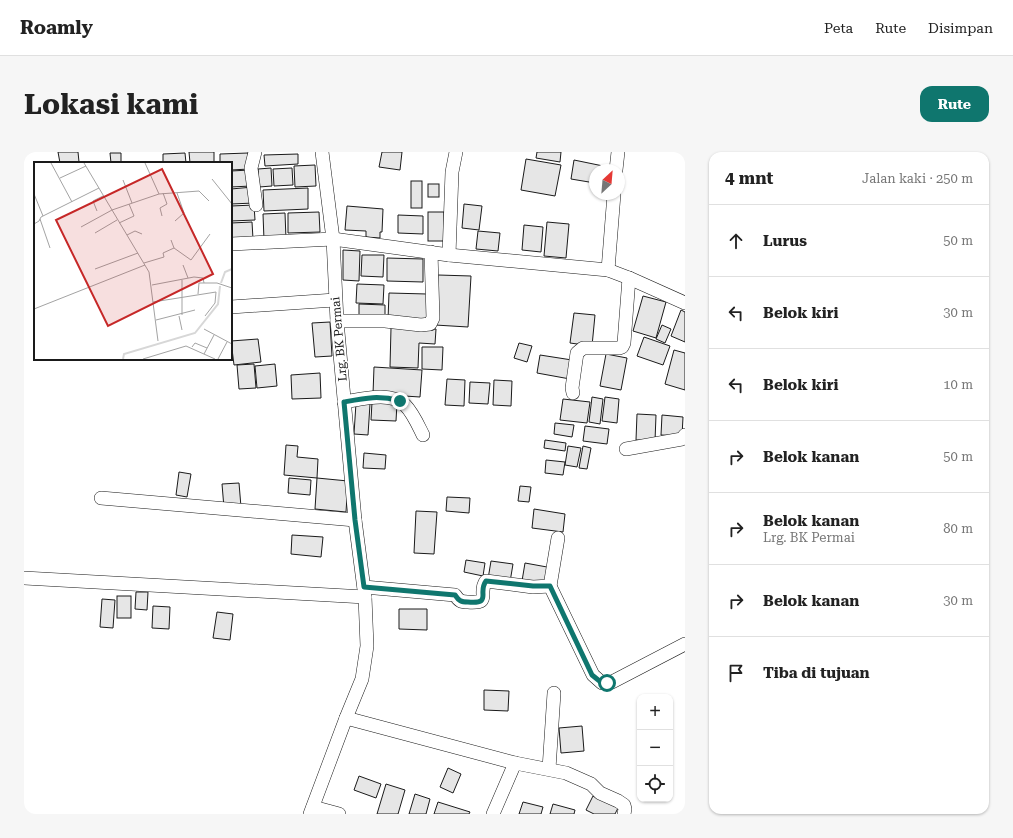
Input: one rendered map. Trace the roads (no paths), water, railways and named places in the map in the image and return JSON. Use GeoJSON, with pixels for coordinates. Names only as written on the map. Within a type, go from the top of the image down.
{"type":"FeatureCollection","features":[{"type":"Feature","properties":{"kind":"street"},"geometry":{"type":"LineString","coordinates":[[255,152],[251,168],[256,205]]}},
{"type":"Feature","properties":{"kind":"street","name":"Lrg. BK Permai"},"geometry":{"type":"LineString","coordinates":[[311,810],[362,679],[367,646],[365,592],[355,520],[335,300],[333,239],[322,152]]}},
{"type":"Feature","properties":{"kind":"street"},"geometry":{"type":"LineString","coordinates":[[449,255],[452,172],[456,152]]}},
{"type":"Feature","properties":{"kind":"street"},"geometry":{"type":"LineString","coordinates":[[617,164],[618,152]]}},
{"type":"Feature","properties":{"kind":"street"},"geometry":{"type":"LineString","coordinates":[[608,270],[614,200]]}},
{"type":"Feature","properties":{"kind":"street"},"geometry":{"type":"LineString","coordinates":[[232,244],[333,239],[449,255],[608,270],[685,302]]}},
{"type":"Feature","properties":{"kind":"street"},"geometry":{"type":"LineString","coordinates":[[337,321],[385,321],[421,325],[430,324],[433,318],[431,252]]}},
{"type":"Feature","properties":{"kind":"street"},"geometry":{"type":"LineString","coordinates":[[573,393],[572,388],[577,353],[580,350],[583,348],[619,348],[622,347],[624,343],[629,278]]}},
{"type":"Feature","properties":{"kind":"street"},"geometry":{"type":"LineString","coordinates":[[232,307],[335,300]]}},
{"type":"Feature","properties":{"kind":"street"},"geometry":{"type":"LineString","coordinates":[[344,402],[377,397],[390,398],[400,401],[406,406],[422,435]]}},
{"type":"Feature","properties":{"kind":"street"},"geometry":{"type":"LineString","coordinates":[[626,449],[682,439],[685,436]]}},
{"type":"Feature","properties":{"kind":"street"},"geometry":{"type":"LineString","coordinates":[[101,498],[355,520]]}},
{"type":"Feature","properties":{"kind":"street"},"geometry":{"type":"LineString","coordinates":[[558,538],[550,586],[592,675],[602,683],[612,682],[685,644]]}},
{"type":"Feature","properties":{"kind":"street"},"geometry":{"type":"LineString","coordinates":[[24,578],[455,595],[462,602],[478,603],[483,598],[484,584],[486,581],[533,586],[550,586]]}},
{"type":"Feature","properties":{"kind":"street"},"geometry":{"type":"LineString","coordinates":[[549,769],[554,693]]}},
{"type":"Feature","properties":{"kind":"street"},"geometry":{"type":"LineString","coordinates":[[346,718],[515,763],[566,772],[591,784],[600,793],[618,801],[624,806],[624,814]]}},
{"type":"Feature","properties":{"kind":"street"},"geometry":{"type":"LineString","coordinates":[[493,814],[515,763]]}},
{"type":"Feature","properties":{"kind":"street"},"geometry":{"type":"LineString","coordinates":[[311,810],[339,814]]}}]}
